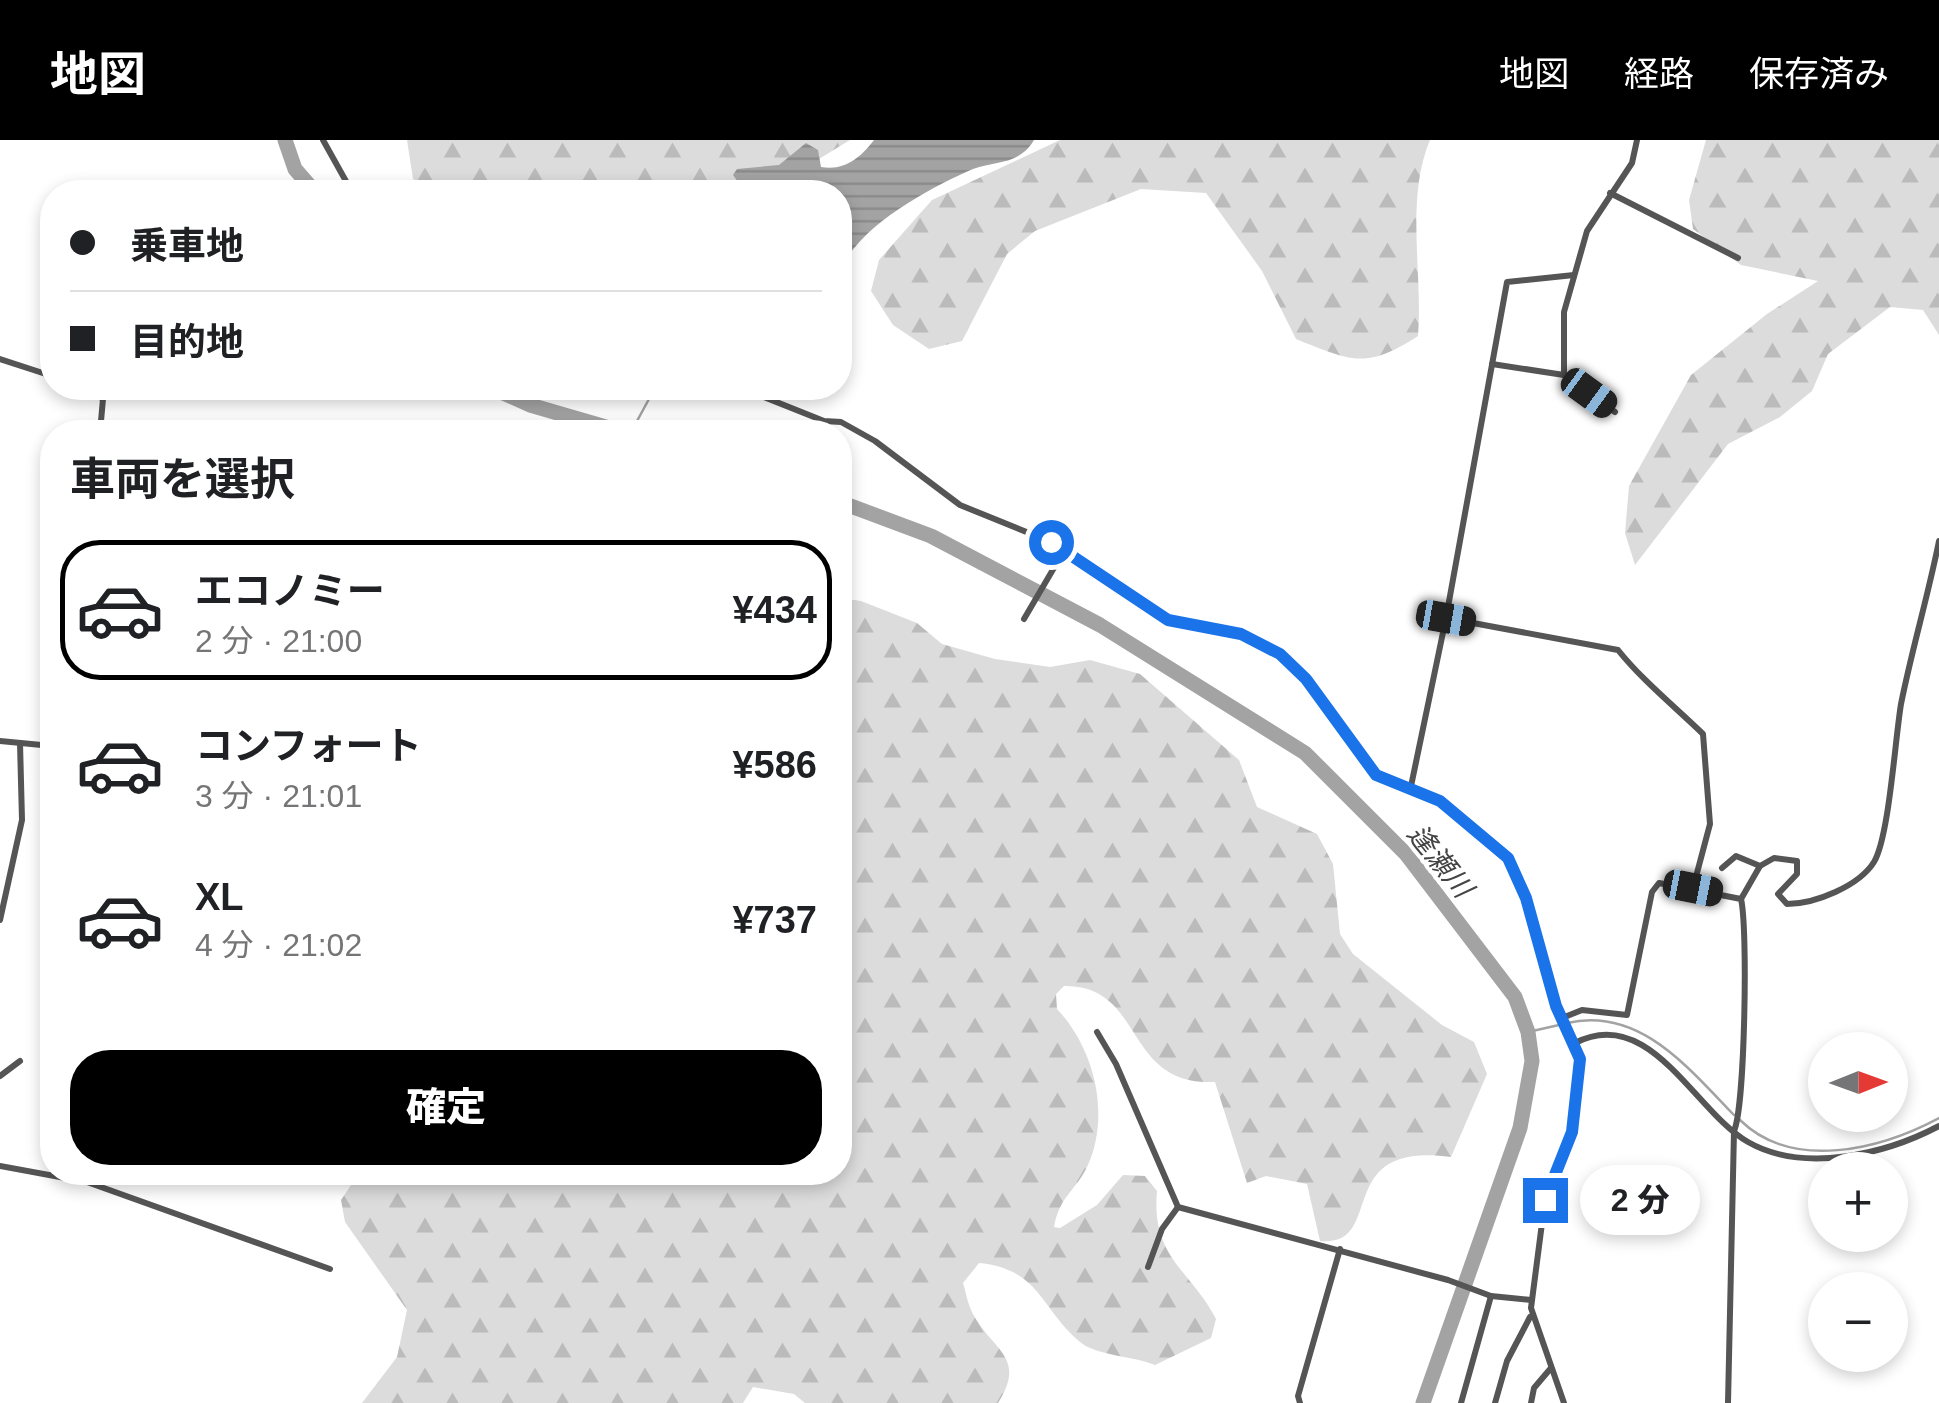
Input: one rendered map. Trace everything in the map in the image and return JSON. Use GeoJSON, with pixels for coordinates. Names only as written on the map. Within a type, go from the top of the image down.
{"type":"FeatureCollection","features":[{"type":"Feature","properties":{"kind":"street"},"geometry":{"type":"LineString","coordinates":[[323,140],[345,180]]}},
{"type":"Feature","properties":{"kind":"street"},"geometry":{"type":"LineString","coordinates":[[1564,375],[1562,334],[1590,223],[1632,163],[1637,140]]}},
{"type":"Feature","properties":{"kind":"street"},"geometry":{"type":"LineString","coordinates":[[1610,193],[1738,258]]}},
{"type":"Feature","properties":{"kind":"street"},"geometry":{"type":"LineString","coordinates":[[1410,791],[1446,618],[1506,282],[1574,276]]}},
{"type":"Feature","properties":{"kind":"street"},"geometry":{"type":"LineString","coordinates":[[0,359],[40,372]]}},
{"type":"Feature","properties":{"kind":"street"},"geometry":{"type":"LineString","coordinates":[[1492,364],[1564,375],[1614,412]]}},
{"type":"Feature","properties":{"kind":"street"},"geometry":{"type":"LineString","coordinates":[[771,400],[821,420]]}},
{"type":"Feature","properties":{"kind":"street"},"geometry":{"type":"LineString","coordinates":[[852,428],[874,440],[960,505],[1065,549],[1168,620],[1241,634],[1280,654],[1306,679],[1376,775],[1457,812],[1508,858],[1521,880],[1563,1020],[1580,1059],[1573,1128],[1545,1200],[1531,1300],[1531,1316],[1564,1403]]}},
{"type":"Feature","properties":{"kind":"street"},"geometry":{"type":"LineString","coordinates":[[1728,1403],[1741,899],[1760,866],[1774,858],[1797,861],[1797,874],[1778,894],[1788,904],[1802,904],[1854,880],[1872,864],[1882,847],[1902,702],[1939,540]]}},
{"type":"Feature","properties":{"kind":"street"},"geometry":{"type":"LineString","coordinates":[[1024,618],[1065,549]]}},
{"type":"Feature","properties":{"kind":"street"},"geometry":{"type":"LineString","coordinates":[[1446,618],[1618,650],[1635,673],[1653,684],[1703,734],[1710,824],[1693,888]]}},
{"type":"Feature","properties":{"kind":"street"},"geometry":{"type":"LineString","coordinates":[[0,741],[40,745]]}},
{"type":"Feature","properties":{"kind":"street"},"geometry":{"type":"LineString","coordinates":[[0,920],[22,820],[20,743]]}},
{"type":"Feature","properties":{"kind":"street"},"geometry":{"type":"LineString","coordinates":[[1722,868],[1736,856],[1760,866]]}},
{"type":"Feature","properties":{"kind":"street"},"geometry":{"type":"LineString","coordinates":[[1563,1020],[1582,1010],[1627,1016],[1654,887],[1662,882],[1741,899]]}},
{"type":"Feature","properties":{"kind":"street"},"geometry":{"type":"LineString","coordinates":[[1097,1032],[1178,1208]]}},
{"type":"Feature","properties":{"kind":"street"},"geometry":{"type":"LineString","coordinates":[[1575,1043],[1604,1035],[1653,1052],[1764,1149],[1812,1159],[1879,1150],[1939,1126]]}},
{"type":"Feature","properties":{"kind":"street"},"geometry":{"type":"LineString","coordinates":[[0,1076],[20,1061]]}},
{"type":"Feature","properties":{"kind":"street"},"geometry":{"type":"LineString","coordinates":[[0,1166],[40,1173]]}},
{"type":"Feature","properties":{"kind":"street"},"geometry":{"type":"LineString","coordinates":[[95,1185],[330,1269]]}},
{"type":"Feature","properties":{"kind":"street"},"geometry":{"type":"LineString","coordinates":[[1178,1208],[1340,1249],[1488,1295],[1531,1300]]}},
{"type":"Feature","properties":{"kind":"street"},"geometry":{"type":"LineString","coordinates":[[1148,1268],[1162,1230],[1178,1208]]}},
{"type":"Feature","properties":{"kind":"street"},"geometry":{"type":"LineString","coordinates":[[1300,1403],[1298,1396],[1340,1249]]}},
{"type":"Feature","properties":{"kind":"street"},"geometry":{"type":"LineString","coordinates":[[1462,1403],[1488,1295]]}},
{"type":"Feature","properties":{"kind":"street"},"geometry":{"type":"LineString","coordinates":[[1495,1403],[1507,1361],[1531,1316]]}},
{"type":"Feature","properties":{"kind":"street"},"geometry":{"type":"LineString","coordinates":[[1531,1403],[1534,1388],[1551,1368]]}},
{"type":"Feature","properties":{"kind":"green space"},"geometry":{"type":"Polygon","coordinates":[[[407,140],[850,140],[785,180],[413,179],[407,140]]]}},
{"type":"Feature","properties":{"kind":"green space"},"geometry":{"type":"Polygon","coordinates":[[[1060,140],[1430,140],[1418,187],[1418,336],[1371,358],[1345,357],[1296,339],[1262,271],[1206,193],[1141,189],[1035,231],[1007,254],[962,341],[929,349],[893,325],[871,291],[879,260],[932,200],[1060,140]]]}},
{"type":"Feature","properties":{"kind":"green space"},"geometry":{"type":"Polygon","coordinates":[[[1706,140],[1939,140],[1939,335],[1923,310],[1890,307],[1828,354],[1812,391],[1780,417],[1728,444],[1635,565],[1625,533],[1629,486],[1691,375],[1767,314],[1818,281],[1741,265],[1693,229],[1689,200],[1706,140]]]}},
{"type":"Feature","properties":{"kind":"green space"},"geometry":{"type":"Polygon","coordinates":[[[852,600],[917,623],[942,644],[995,659],[1050,667],[1090,660],[1140,674],[1239,760],[1257,807],[1317,834],[1333,864],[1340,934],[1353,954],[1442,1025],[1474,1042],[1487,1074],[1451,1157],[1413,1156],[1389,1164],[1374,1178],[1352,1228],[1340,1238],[1320,1241],[1307,1184],[1266,1176],[1247,1183],[1215,1082],[1185,1079],[1164,1069],[1109,1001],[1090,990],[1064,986],[1056,994],[1057,1009],[1090,1063],[1098,1126],[1087,1167],[1060,1208],[1054,1227],[1060,1228],[1097,1205],[1123,1175],[1145,1176],[1157,1191],[1157,1214],[1166,1248],[1216,1319],[1211,1338],[1155,1365],[1087,1347],[1027,1282],[1015,1273],[979,1263],[963,1283],[973,1314],[1008,1364],[1006,1387],[998,1403],[805,1403],[794,1394],[753,1387],[743,1403],[362,1403],[397,1357],[407,1310],[345,1222],[341,1200],[351,1185],[852,1185],[852,600]]]}},
{"type":"Feature","properties":{"kind":"shaded area"},"geometry":{"type":"Polygon","coordinates":[[[874,140],[1034,140],[1015,158],[973,169],[897,210],[852,251],[852,180],[737,180],[733,175],[737,169],[779,165],[806,143],[818,150],[821,167],[845,165],[874,140]]]}},
{"type":"Feature","properties":{"kind":"waterway","name":"逢瀬川"},"geometry":{"type":"LineString","coordinates":[[285,140],[295,169],[305,180]]}},
{"type":"Feature","properties":{"kind":"waterway","name":"逢瀬川"},"geometry":{"type":"LineString","coordinates":[[519,400],[582,420]]}},
{"type":"Feature","properties":{"kind":"waterway"},"geometry":{"type":"LineString","coordinates":[[638,420],[648,400]]}},
{"type":"Feature","properties":{"kind":"waterway","name":"逢瀬川"},"geometry":{"type":"LineString","coordinates":[[852,506],[931,536],[1100,625],[1305,753],[1406,854],[1515,997],[1528,1032],[1532,1061],[1520,1128],[1423,1403]]}},
{"type":"Feature","properties":{"kind":"waterway"},"geometry":{"type":"LineString","coordinates":[[1567,1023],[1593,1020],[1640,1033],[1681,1061],[1734,1115]]}},
{"type":"Feature","properties":{"kind":"waterway"},"geometry":{"type":"LineString","coordinates":[[1528,1032],[1559,1025]]}},
{"type":"Feature","properties":{"kind":"waterway"},"geometry":{"type":"LineString","coordinates":[[1740,1120],[1761,1136],[1785,1146],[1838,1150],[1891,1139],[1939,1118]]}},
{"type":"Feature","properties":{"kind":"route"},"geometry":{"type":"LineString","coordinates":[[1051,542],[1168,620],[1241,634],[1280,654],[1306,679],[1376,775],[1440,801],[1478,828],[1508,858],[1526,898],[1556,1006],[1580,1059],[1572,1132],[1545,1200]]}}]}
